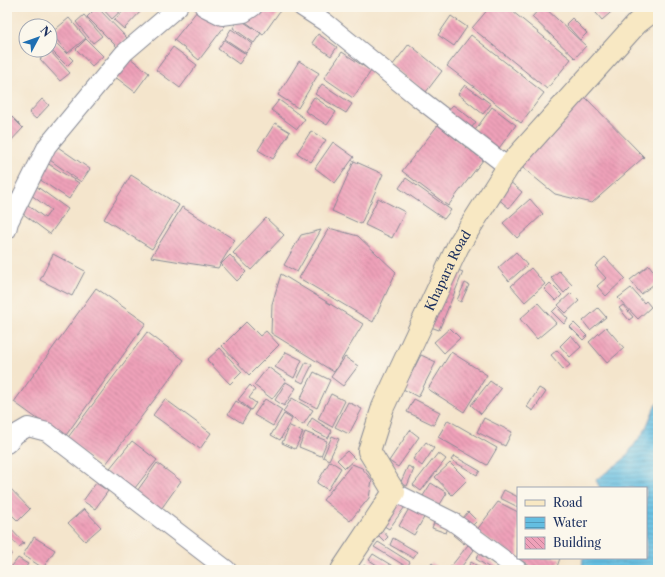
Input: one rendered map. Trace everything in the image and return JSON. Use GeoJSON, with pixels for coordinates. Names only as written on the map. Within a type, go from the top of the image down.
{"type":"FeatureCollection","features":[{"type":"Feature","properties":{"kind":"street"},"geometry":{"type":"LineString","coordinates":[[7,230],[9,222],[47,146],[124,53],[178,7]]}},
{"type":"Feature","properties":{"kind":"street"},"geometry":{"type":"LineString","coordinates":[[204,7],[222,16],[244,13],[253,7]]}},
{"type":"Feature","properties":{"kind":"street"},"geometry":{"type":"LineString","coordinates":[[302,7],[325,22],[416,96],[508,167]]}},
{"type":"Feature","properties":{"kind":"street","name":"Khapara Road"},"geometry":{"type":"LineString","coordinates":[[394,492],[369,451],[383,407],[458,246],[508,167],[637,23],[658,7]]}},
{"type":"Feature","properties":{"kind":"street"},"geometry":{"type":"LineString","coordinates":[[7,444],[16,434],[28,427],[47,432],[227,570]]}},
{"type":"Feature","properties":{"kind":"street"},"geometry":{"type":"LineString","coordinates":[[342,570],[394,492],[452,521],[518,570]]}},
{"type":"Feature","properties":{"kind":"water"},"geometry":{"type":"Polygon","coordinates":[[[658,403],[658,570],[582,570],[583,559],[647,559],[647,487],[600,487],[596,480],[624,459],[645,430],[656,404],[658,403]]]}},
{"type":"Feature","properties":{"kind":"building"},"geometry":{"type":"Polygon","coordinates":[[[97,7],[127,38],[118,48],[87,17],[97,7]]]}},
{"type":"Feature","properties":{"kind":"building"},"geometry":{"type":"Polygon","coordinates":[[[101,7],[113,8],[125,7],[112,19],[101,7]]]}},
{"type":"Feature","properties":{"kind":"building"},"geometry":{"type":"Polygon","coordinates":[[[128,7],[139,7],[143,9],[124,29],[114,20],[128,7]]]}},
{"type":"Feature","properties":{"kind":"building"},"geometry":{"type":"Polygon","coordinates":[[[258,7],[282,8],[263,35],[242,19],[258,7]]]}},
{"type":"Feature","properties":{"kind":"building"},"geometry":{"type":"Polygon","coordinates":[[[490,7],[507,7],[571,59],[547,89],[472,28],[490,7]]]}},
{"type":"Feature","properties":{"kind":"building"},"geometry":{"type":"Polygon","coordinates":[[[541,7],[544,7],[586,46],[575,58],[532,17],[541,7]]]}},
{"type":"Feature","properties":{"kind":"building"},"geometry":{"type":"Polygon","coordinates":[[[591,7],[617,7],[602,20],[591,7]]]}},
{"type":"Feature","properties":{"kind":"building"},"geometry":{"type":"Polygon","coordinates":[[[197,11],[227,23],[199,60],[174,40],[197,11]]]}},
{"type":"Feature","properties":{"kind":"building"},"geometry":{"type":"Polygon","coordinates":[[[84,15],[102,36],[93,43],[76,22],[84,15]]]}},
{"type":"Feature","properties":{"kind":"building"},"geometry":{"type":"Polygon","coordinates":[[[451,16],[467,27],[454,46],[438,35],[451,16]]]}},
{"type":"Feature","properties":{"kind":"building"},"geometry":{"type":"Polygon","coordinates":[[[69,18],[86,38],[68,53],[58,41],[58,27],[69,18]]]}},
{"type":"Feature","properties":{"kind":"building"},"geometry":{"type":"Polygon","coordinates":[[[572,18],[587,33],[580,40],[566,24],[572,18]]]}},
{"type":"Feature","properties":{"kind":"building"},"geometry":{"type":"Polygon","coordinates":[[[239,19],[261,33],[254,43],[233,28],[239,19]]]}},
{"type":"Feature","properties":{"kind":"building"},"geometry":{"type":"Polygon","coordinates":[[[231,29],[253,44],[246,53],[225,39],[231,29]]]}},
{"type":"Feature","properties":{"kind":"building"},"geometry":{"type":"Polygon","coordinates":[[[318,34],[337,47],[331,56],[312,43],[318,34]]]}},
{"type":"Feature","properties":{"kind":"building"},"geometry":{"type":"Polygon","coordinates":[[[471,35],[544,93],[521,123],[447,66],[471,35]]]}},
{"type":"Feature","properties":{"kind":"building"},"geometry":{"type":"Polygon","coordinates":[[[86,39],[103,56],[92,66],[76,49],[86,39]]]}},
{"type":"Feature","properties":{"kind":"building"},"geometry":{"type":"Polygon","coordinates":[[[224,40],[246,54],[239,64],[218,49],[224,40]]]}},
{"type":"Feature","properties":{"kind":"building"},"geometry":{"type":"Polygon","coordinates":[[[409,44],[442,71],[426,92],[392,66],[409,44]]]}},
{"type":"Feature","properties":{"kind":"building"},"geometry":{"type":"Polygon","coordinates":[[[58,45],[73,60],[67,66],[58,57],[58,45]]]}},
{"type":"Feature","properties":{"kind":"building"},"geometry":{"type":"Polygon","coordinates":[[[173,47],[197,65],[180,88],[156,70],[173,47]]]}},
{"type":"Feature","properties":{"kind":"building"},"geometry":{"type":"Polygon","coordinates":[[[342,52],[371,71],[353,98],[324,78],[342,52]]]}},
{"type":"Feature","properties":{"kind":"building"},"geometry":{"type":"Polygon","coordinates":[[[125,54],[149,73],[135,92],[110,73],[125,54]]]}},
{"type":"Feature","properties":{"kind":"building"},"geometry":{"type":"Polygon","coordinates":[[[56,58],[70,73],[60,81],[40,59],[56,58]]]}},
{"type":"Feature","properties":{"kind":"building"},"geometry":{"type":"Polygon","coordinates":[[[299,61],[319,73],[298,108],[278,95],[299,61]]]}},
{"type":"Feature","properties":{"kind":"building"},"geometry":{"type":"Polygon","coordinates":[[[322,84],[352,104],[346,113],[315,94],[322,84]]]}},
{"type":"Feature","properties":{"kind":"building"},"geometry":{"type":"Polygon","coordinates":[[[465,85],[491,104],[483,114],[458,94],[465,85]]]}},
{"type":"Feature","properties":{"kind":"building"},"geometry":{"type":"Polygon","coordinates":[[[583,95],[644,157],[592,203],[555,194],[517,163],[583,95]]]}},
{"type":"Feature","properties":{"kind":"building"},"geometry":{"type":"Polygon","coordinates":[[[314,97],[336,112],[327,125],[305,111],[314,97]]]}},
{"type":"Feature","properties":{"kind":"building"},"geometry":{"type":"Polygon","coordinates":[[[42,99],[49,105],[36,119],[29,113],[42,99]]]}},
{"type":"Feature","properties":{"kind":"building"},"geometry":{"type":"Polygon","coordinates":[[[279,100],[305,119],[297,129],[271,110],[279,100]]]}},
{"type":"Feature","properties":{"kind":"building"},"geometry":{"type":"Polygon","coordinates":[[[453,105],[476,122],[468,132],[445,114],[453,105]]]}},
{"type":"Feature","properties":{"kind":"building"},"geometry":{"type":"Polygon","coordinates":[[[492,107],[516,125],[497,151],[473,133],[492,107]]]}},
{"type":"Feature","properties":{"kind":"building"},"geometry":{"type":"Polygon","coordinates":[[[7,112],[23,128],[7,145],[7,112]]]}},
{"type":"Feature","properties":{"kind":"building"},"geometry":{"type":"Polygon","coordinates":[[[275,123],[290,132],[273,159],[258,150],[275,123]]]}},
{"type":"Feature","properties":{"kind":"building"},"geometry":{"type":"Polygon","coordinates":[[[438,125],[483,160],[448,206],[402,171],[438,125]]]}},
{"type":"Feature","properties":{"kind":"building"},"geometry":{"type":"Polygon","coordinates":[[[311,131],[326,140],[311,162],[297,153],[311,131]]]}},
{"type":"Feature","properties":{"kind":"building"},"geometry":{"type":"Polygon","coordinates":[[[333,142],[354,157],[335,183],[315,168],[333,142]]]}},
{"type":"Feature","properties":{"kind":"building"},"geometry":{"type":"Polygon","coordinates":[[[52,143],[90,169],[81,182],[40,153],[52,143]]]}},
{"type":"Feature","properties":{"kind":"building"},"geometry":{"type":"Polygon","coordinates":[[[39,158],[79,183],[69,199],[30,173],[39,158]]]}},
{"type":"Feature","properties":{"kind":"building"},"geometry":{"type":"Polygon","coordinates":[[[354,161],[383,174],[361,224],[332,211],[354,161]]]}},
{"type":"Feature","properties":{"kind":"building"},"geometry":{"type":"Polygon","coordinates":[[[131,175],[179,205],[152,249],[104,219],[131,175]]]}},
{"type":"Feature","properties":{"kind":"building"},"geometry":{"type":"Polygon","coordinates":[[[406,178],[451,210],[444,219],[399,188],[406,178]]]}},
{"type":"Feature","properties":{"kind":"building"},"geometry":{"type":"Polygon","coordinates":[[[509,181],[522,192],[509,208],[496,197],[509,181]]]}},
{"type":"Feature","properties":{"kind":"building"},"geometry":{"type":"Polygon","coordinates":[[[36,186],[68,209],[50,234],[18,210],[24,202],[45,218],[51,210],[30,194],[36,186]]]}},
{"type":"Feature","properties":{"kind":"building"},"geometry":{"type":"Polygon","coordinates":[[[378,198],[405,212],[392,238],[365,225],[378,198]]]}},
{"type":"Feature","properties":{"kind":"building"},"geometry":{"type":"Polygon","coordinates":[[[530,199],[543,214],[517,238],[503,223],[530,199]]]}},
{"type":"Feature","properties":{"kind":"building"},"geometry":{"type":"Polygon","coordinates":[[[182,207],[235,240],[218,268],[151,257],[182,207]]]}},
{"type":"Feature","properties":{"kind":"building"},"geometry":{"type":"Polygon","coordinates":[[[266,218],[284,235],[251,270],[233,253],[266,218]]]}},
{"type":"Feature","properties":{"kind":"building"},"geometry":{"type":"Polygon","coordinates":[[[329,228],[358,236],[396,272],[373,322],[299,278],[329,228]]]}},
{"type":"Feature","properties":{"kind":"building"},"geometry":{"type":"Polygon","coordinates":[[[321,230],[297,272],[284,265],[301,235],[321,230]]]}},
{"type":"Feature","properties":{"kind":"building"},"geometry":{"type":"Polygon","coordinates":[[[516,252],[527,265],[509,281],[498,268],[516,252]]]}},
{"type":"Feature","properties":{"kind":"building"},"geometry":{"type":"Polygon","coordinates":[[[53,254],[85,271],[72,296],[40,280],[53,254]]]}},
{"type":"Feature","properties":{"kind":"building"},"geometry":{"type":"Polygon","coordinates":[[[230,255],[246,272],[237,281],[221,264],[230,255]]]}},
{"type":"Feature","properties":{"kind":"building"},"geometry":{"type":"Polygon","coordinates":[[[605,257],[625,278],[606,296],[597,286],[606,278],[595,266],[605,257]]]}},
{"type":"Feature","properties":{"kind":"building"},"geometry":{"type":"Polygon","coordinates":[[[649,265],[658,277],[658,281],[641,294],[630,280],[649,265]]]}},
{"type":"Feature","properties":{"kind":"building"},"geometry":{"type":"Polygon","coordinates":[[[453,268],[463,272],[439,330],[428,326],[453,268]]]}},
{"type":"Feature","properties":{"kind":"building"},"geometry":{"type":"Polygon","coordinates":[[[531,268],[545,284],[525,302],[511,286],[531,268]]]}},
{"type":"Feature","properties":{"kind":"building"},"geometry":{"type":"Polygon","coordinates":[[[559,271],[572,285],[564,293],[551,278],[559,271]]]}},
{"type":"Feature","properties":{"kind":"building"},"geometry":{"type":"Polygon","coordinates":[[[281,274],[363,324],[334,372],[271,333],[272,304],[281,274]]]}},
{"type":"Feature","properties":{"kind":"building"},"geometry":{"type":"Polygon","coordinates":[[[465,283],[469,285],[461,302],[457,300],[465,283]]]}},
{"type":"Feature","properties":{"kind":"building"},"geometry":{"type":"Polygon","coordinates":[[[550,283],[562,295],[556,301],[544,289],[550,283]]]}},
{"type":"Feature","properties":{"kind":"building"},"geometry":{"type":"Polygon","coordinates":[[[96,288],[146,323],[64,438],[14,402],[96,288]]]}},
{"type":"Feature","properties":{"kind":"building"},"geometry":{"type":"Polygon","coordinates":[[[631,288],[644,303],[646,301],[651,307],[638,319],[618,298],[631,288]]]}},
{"type":"Feature","properties":{"kind":"building"},"geometry":{"type":"Polygon","coordinates":[[[571,293],[579,301],[566,313],[558,305],[571,293]]]}},
{"type":"Feature","properties":{"kind":"building"},"geometry":{"type":"Polygon","coordinates":[[[538,303],[556,323],[537,339],[520,319],[538,303]]]}},
{"type":"Feature","properties":{"kind":"building"},"geometry":{"type":"Polygon","coordinates":[[[623,305],[633,317],[629,320],[619,308],[623,305]]]}},
{"type":"Feature","properties":{"kind":"building"},"geometry":{"type":"Polygon","coordinates":[[[557,307],[568,319],[564,324],[552,312],[557,307]]]}},
{"type":"Feature","properties":{"kind":"building"},"geometry":{"type":"Polygon","coordinates":[[[598,308],[606,317],[590,330],[583,321],[598,308]]]}},
{"type":"Feature","properties":{"kind":"building"},"geometry":{"type":"Polygon","coordinates":[[[246,322],[260,336],[266,331],[279,345],[249,375],[222,346],[246,322]]]}},
{"type":"Feature","properties":{"kind":"building"},"geometry":{"type":"Polygon","coordinates":[[[574,323],[587,336],[583,340],[570,327],[574,323]]]}},
{"type":"Feature","properties":{"kind":"building"},"geometry":{"type":"Polygon","coordinates":[[[606,327],[624,348],[607,363],[589,342],[606,327]]]}},
{"type":"Feature","properties":{"kind":"building"},"geometry":{"type":"Polygon","coordinates":[[[450,328],[460,338],[444,353],[434,342],[450,328]]]}},
{"type":"Feature","properties":{"kind":"building"},"geometry":{"type":"Polygon","coordinates":[[[147,332],[184,360],[103,468],[66,440],[147,332]]]}},
{"type":"Feature","properties":{"kind":"building"},"geometry":{"type":"Polygon","coordinates":[[[571,335],[581,347],[570,357],[560,346],[571,335]]]}},
{"type":"Feature","properties":{"kind":"building"},"geometry":{"type":"Polygon","coordinates":[[[220,348],[242,372],[230,384],[207,360],[220,348]]]}},
{"type":"Feature","properties":{"kind":"building"},"geometry":{"type":"Polygon","coordinates":[[[557,350],[570,365],[564,370],[551,355],[557,350]]]}},
{"type":"Feature","properties":{"kind":"building"},"geometry":{"type":"Polygon","coordinates":[[[286,352],[302,360],[294,378],[275,367],[286,352]]]}},
{"type":"Feature","properties":{"kind":"building"},"geometry":{"type":"Polygon","coordinates":[[[451,352],[487,375],[464,412],[428,389],[451,352]]]}},
{"type":"Feature","properties":{"kind":"building"},"geometry":{"type":"Polygon","coordinates":[[[421,355],[436,362],[418,397],[403,389],[421,355]]]}},
{"type":"Feature","properties":{"kind":"building"},"geometry":{"type":"Polygon","coordinates":[[[345,357],[358,366],[343,386],[331,377],[345,357]]]}},
{"type":"Feature","properties":{"kind":"building"},"geometry":{"type":"Polygon","coordinates":[[[306,362],[312,365],[303,383],[297,380],[306,362]]]}},
{"type":"Feature","properties":{"kind":"building"},"geometry":{"type":"Polygon","coordinates":[[[268,367],[286,380],[272,399],[254,385],[268,367]]]}},
{"type":"Feature","properties":{"kind":"building"},"geometry":{"type":"Polygon","coordinates":[[[314,372],[330,380],[317,408],[300,399],[314,372]]]}},
{"type":"Feature","properties":{"kind":"building"},"geometry":{"type":"Polygon","coordinates":[[[490,381],[501,389],[481,414],[471,405],[490,381]]]}},
{"type":"Feature","properties":{"kind":"building"},"geometry":{"type":"Polygon","coordinates":[[[286,382],[296,388],[284,406],[275,400],[286,382]]]}},
{"type":"Feature","properties":{"kind":"building"},"geometry":{"type":"Polygon","coordinates":[[[250,385],[255,390],[249,398],[256,403],[251,410],[238,400],[250,385]]]}},
{"type":"Feature","properties":{"kind":"building"},"geometry":{"type":"Polygon","coordinates":[[[539,388],[546,392],[533,411],[527,407],[539,388]]]}},
{"type":"Feature","properties":{"kind":"building"},"geometry":{"type":"Polygon","coordinates":[[[331,394],[345,401],[332,427],[318,419],[331,394]]]}},
{"type":"Feature","properties":{"kind":"building"},"geometry":{"type":"Polygon","coordinates":[[[292,398],[313,410],[303,425],[283,412],[292,398]]]}},
{"type":"Feature","properties":{"kind":"building"},"geometry":{"type":"Polygon","coordinates":[[[165,399],[211,433],[200,449],[153,415],[165,399]]]}},
{"type":"Feature","properties":{"kind":"building"},"geometry":{"type":"Polygon","coordinates":[[[265,399],[282,410],[273,426],[254,415],[265,399]]]}},
{"type":"Feature","properties":{"kind":"building"},"geometry":{"type":"Polygon","coordinates":[[[414,399],[440,412],[434,425],[407,412],[414,399]]]}},
{"type":"Feature","properties":{"kind":"building"},"geometry":{"type":"Polygon","coordinates":[[[236,401],[250,410],[242,423],[228,414],[236,401]]]}},
{"type":"Feature","properties":{"kind":"building"},"geometry":{"type":"Polygon","coordinates":[[[348,402],[362,409],[349,434],[335,427],[348,402]]]}},
{"type":"Feature","properties":{"kind":"building"},"geometry":{"type":"Polygon","coordinates":[[[284,414],[292,419],[280,440],[271,435],[284,414]]]}},
{"type":"Feature","properties":{"kind":"building"},"geometry":{"type":"Polygon","coordinates":[[[312,418],[332,431],[328,438],[307,427],[312,418]]]}},
{"type":"Feature","properties":{"kind":"building"},"geometry":{"type":"Polygon","coordinates":[[[484,418],[512,432],[505,446],[477,432],[484,418]]]}},
{"type":"Feature","properties":{"kind":"building"},"geometry":{"type":"Polygon","coordinates":[[[448,420],[497,448],[487,465],[438,437],[448,420]]]}},
{"type":"Feature","properties":{"kind":"building"},"geometry":{"type":"Polygon","coordinates":[[[290,426],[303,432],[295,449],[282,443],[290,426]]]}},
{"type":"Feature","properties":{"kind":"building"},"geometry":{"type":"Polygon","coordinates":[[[410,430],[419,437],[398,467],[389,461],[410,430]]]}},
{"type":"Feature","properties":{"kind":"building"},"geometry":{"type":"Polygon","coordinates":[[[305,432],[327,441],[321,456],[299,447],[305,432]]]}},
{"type":"Feature","properties":{"kind":"building"},"geometry":{"type":"Polygon","coordinates":[[[332,436],[339,439],[329,460],[323,457],[332,436]]]}},
{"type":"Feature","properties":{"kind":"building"},"geometry":{"type":"Polygon","coordinates":[[[132,441],[157,460],[131,493],[106,473],[132,441]]]}},
{"type":"Feature","properties":{"kind":"building"},"geometry":{"type":"Polygon","coordinates":[[[426,442],[434,448],[422,466],[413,459],[426,442]]]}},
{"type":"Feature","properties":{"kind":"building"},"geometry":{"type":"Polygon","coordinates":[[[347,451],[355,459],[345,468],[337,460],[347,451]]]}},
{"type":"Feature","properties":{"kind":"building"},"geometry":{"type":"Polygon","coordinates":[[[438,453],[446,459],[421,491],[413,485],[438,453]]]}},
{"type":"Feature","properties":{"kind":"building"},"geometry":{"type":"Polygon","coordinates":[[[454,456],[480,471],[477,475],[451,460],[454,456]]]}},
{"type":"Feature","properties":{"kind":"building"},"geometry":{"type":"Polygon","coordinates":[[[330,461],[341,468],[328,490],[317,483],[330,461]]]}},
{"type":"Feature","properties":{"kind":"building"},"geometry":{"type":"Polygon","coordinates":[[[157,463],[181,481],[159,512],[135,494],[157,463]]]}},
{"type":"Feature","properties":{"kind":"building"},"geometry":{"type":"Polygon","coordinates":[[[450,463],[467,480],[452,495],[435,477],[450,463]]]}},
{"type":"Feature","properties":{"kind":"building"},"geometry":{"type":"Polygon","coordinates":[[[352,464],[362,468],[372,480],[369,498],[350,521],[323,500],[352,464]]]}},
{"type":"Feature","properties":{"kind":"building"},"geometry":{"type":"Polygon","coordinates":[[[408,466],[414,469],[407,486],[400,484],[408,466]]]}},
{"type":"Feature","properties":{"kind":"building"},"geometry":{"type":"Polygon","coordinates":[[[96,483],[108,491],[95,509],[83,501],[96,483]]]}},
{"type":"Feature","properties":{"kind":"building"},"geometry":{"type":"Polygon","coordinates":[[[431,483],[447,493],[439,506],[423,496],[431,483]]]}},
{"type":"Feature","properties":{"kind":"building"},"geometry":{"type":"Polygon","coordinates":[[[7,485],[30,509],[18,521],[7,510],[7,485]]]}},
{"type":"Feature","properties":{"kind":"building"},"geometry":{"type":"Polygon","coordinates":[[[504,490],[517,496],[517,506],[500,498],[504,490]]]}},
{"type":"Feature","properties":{"kind":"building"},"geometry":{"type":"Polygon","coordinates":[[[398,498],[407,504],[389,529],[381,524],[398,498]]]}},
{"type":"Feature","properties":{"kind":"building"},"geometry":{"type":"Polygon","coordinates":[[[498,502],[517,512],[517,558],[476,531],[498,502]]]}},
{"type":"Feature","properties":{"kind":"building"},"geometry":{"type":"Polygon","coordinates":[[[411,505],[426,514],[414,535],[399,526],[411,505]]]}},
{"type":"Feature","properties":{"kind":"building"},"geometry":{"type":"Polygon","coordinates":[[[84,509],[101,527],[85,541],[68,523],[84,509]]]}},
{"type":"Feature","properties":{"kind":"building"},"geometry":{"type":"Polygon","coordinates":[[[468,512],[477,521],[471,527],[462,519],[468,512]]]}},
{"type":"Feature","properties":{"kind":"building"},"geometry":{"type":"Polygon","coordinates":[[[435,520],[449,525],[446,533],[432,528],[435,520]]]}},
{"type":"Feature","properties":{"kind":"building"},"geometry":{"type":"Polygon","coordinates":[[[7,525],[24,543],[19,547],[7,534],[7,525]]]}},
{"type":"Feature","properties":{"kind":"building"},"geometry":{"type":"Polygon","coordinates":[[[383,531],[388,537],[384,541],[378,535],[383,531]]]}},
{"type":"Feature","properties":{"kind":"building"},"geometry":{"type":"Polygon","coordinates":[[[457,531],[468,540],[464,544],[453,535],[457,531]]]}},
{"type":"Feature","properties":{"kind":"building"},"geometry":{"type":"Polygon","coordinates":[[[34,537],[55,550],[43,568],[23,555],[34,537]]]}},
{"type":"Feature","properties":{"kind":"building"},"geometry":{"type":"Polygon","coordinates":[[[393,538],[417,552],[413,558],[390,545],[393,538]]]}},
{"type":"Feature","properties":{"kind":"building"},"geometry":{"type":"Polygon","coordinates":[[[378,542],[410,562],[407,567],[374,547],[378,542]]]}},
{"type":"Feature","properties":{"kind":"building"},"geometry":{"type":"Polygon","coordinates":[[[468,545],[474,550],[459,570],[448,570],[468,545]]]}},
{"type":"Feature","properties":{"kind":"building"},"geometry":{"type":"Polygon","coordinates":[[[7,550],[12,553],[7,561],[7,550]]]}},
{"type":"Feature","properties":{"kind":"building"},"geometry":{"type":"Polygon","coordinates":[[[373,554],[399,570],[385,570],[369,560],[373,554]]]}},
{"type":"Feature","properties":{"kind":"building"},"geometry":{"type":"Polygon","coordinates":[[[479,554],[503,570],[493,570],[476,559],[479,554]]]}},
{"type":"Feature","properties":{"kind":"building"},"geometry":{"type":"Polygon","coordinates":[[[18,558],[28,564],[24,570],[9,570],[18,558]]]}},
{"type":"Feature","properties":{"kind":"building"},"geometry":{"type":"Polygon","coordinates":[[[519,559],[560,559],[556,570],[536,570],[519,559]]]}},
{"type":"Feature","properties":{"kind":"building"},"geometry":{"type":"Polygon","coordinates":[[[471,562],[484,570],[466,570],[471,562]]]}},
{"type":"Feature","properties":{"kind":"building"},"geometry":{"type":"Polygon","coordinates":[[[432,563],[440,570],[426,570],[432,563]]]}},
{"type":"Feature","properties":{"kind":"building"},"geometry":{"type":"Polygon","coordinates":[[[364,565],[372,570],[361,570],[364,565]]]}}]}
